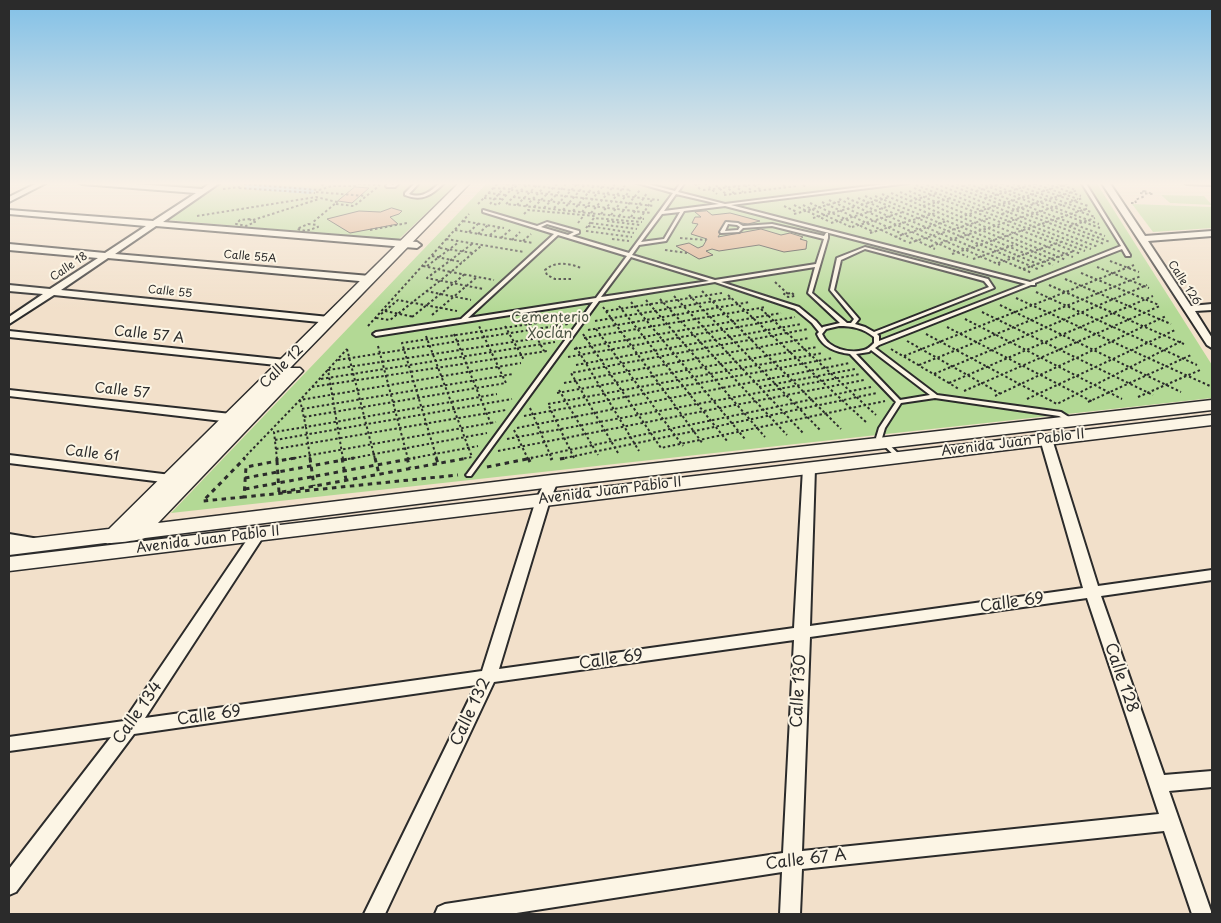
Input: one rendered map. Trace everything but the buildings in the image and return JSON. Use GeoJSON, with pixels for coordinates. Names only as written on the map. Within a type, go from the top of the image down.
{"type":"FeatureCollection","features":[{"type":"Feature","properties":{"kind":"main road","name":"Calle 12"},"geometry":{"type":"LineString","coordinates":[[118,543],[171,479],[286,363],[325,329],[411,245],[428,225]]}},
{"type":"Feature","properties":{"kind":"main road","name":"Calle 12"},"geometry":{"type":"LineString","coordinates":[[138,533],[370,279],[436,225]]}},
{"type":"Feature","properties":{"kind":"main road","name":"Avenida Juan Pablo II"},"geometry":{"type":"LineString","coordinates":[[9,564],[98,553],[138,533],[552,481],[1212,406]]}},
{"type":"Feature","properties":{"kind":"main road","name":"Avenida Juan Pablo II"},"geometry":{"type":"LineString","coordinates":[[9,548],[42,543],[118,543],[258,534],[1212,420]]}},
{"type":"Feature","properties":{"kind":"street","name":"Calle 18"},"geometry":{"type":"LineString","coordinates":[[9,321],[152,225]]}},
{"type":"Feature","properties":{"kind":"street"},"geometry":{"type":"LineString","coordinates":[[167,225],[411,245]]}},
{"type":"Feature","properties":{"kind":"street","name":"Calle 126"},"geometry":{"type":"LineString","coordinates":[[1133,225],[1212,345]]}},
{"type":"Feature","properties":{"kind":"street"},"geometry":{"type":"LineString","coordinates":[[1142,239],[1212,233]]}},
{"type":"Feature","properties":{"kind":"street","name":"Calle 55A"},"geometry":{"type":"LineString","coordinates":[[9,247],[370,279]]}},
{"type":"Feature","properties":{"kind":"street","name":"Calle 55"},"geometry":{"type":"LineString","coordinates":[[9,288],[325,329]]}},
{"type":"Feature","properties":{"kind":"street"},"geometry":{"type":"LineString","coordinates":[[1188,309],[1212,307]]}},
{"type":"Feature","properties":{"kind":"street","name":"Calle 57 A"},"geometry":{"type":"LineString","coordinates":[[9,334],[286,363]]}},
{"type":"Feature","properties":{"kind":"street","name":"Calle 57"},"geometry":{"type":"LineString","coordinates":[[9,393],[231,418]]}},
{"type":"Feature","properties":{"kind":"street","name":"Calle 128"},"geometry":{"type":"LineString","coordinates":[[1046,439],[1092,592],[1202,914]]}},
{"type":"Feature","properties":{"kind":"street","name":"Calle 61"},"geometry":{"type":"LineString","coordinates":[[9,459],[171,479]]}},
{"type":"Feature","properties":{"kind":"street","name":"Calle 130"},"geometry":{"type":"LineString","coordinates":[[790,914],[809,468]]}},
{"type":"Feature","properties":{"kind":"street","name":"Calle 132"},"geometry":{"type":"LineString","coordinates":[[374,914],[488,677],[543,500],[552,481]]}},
{"type":"Feature","properties":{"kind":"street","name":"Calle 134"},"geometry":{"type":"LineString","coordinates":[[9,885],[129,727],[258,534]]}},
{"type":"Feature","properties":{"kind":"street"},"geometry":{"type":"LineString","coordinates":[[9,539],[42,543]]}},
{"type":"Feature","properties":{"kind":"street","name":"Calle 69"},"geometry":{"type":"LineString","coordinates":[[9,744],[1212,575]]}},
{"type":"Feature","properties":{"kind":"street"},"geometry":{"type":"LineString","coordinates":[[1158,784],[1212,779]]}},
{"type":"Feature","properties":{"kind":"street","name":"Calle 67 A"},"geometry":{"type":"LineString","coordinates":[[446,914],[792,861],[1170,822]]}},
{"type":"Feature","properties":{"kind":"lane"},"geometry":{"type":"LineString","coordinates":[[531,225],[798,308],[814,322],[821,332]]}},
{"type":"Feature","properties":{"kind":"lane"},"geometry":{"type":"LineString","coordinates":[[537,227],[541,225]]}},
{"type":"Feature","properties":{"kind":"lane"},"geometry":{"type":"LineString","coordinates":[[557,225],[578,232],[568,237]]}},
{"type":"Feature","properties":{"kind":"lane"},"geometry":{"type":"LineString","coordinates":[[469,475],[651,225]]}},
{"type":"Feature","properties":{"kind":"lane"},"geometry":{"type":"LineString","coordinates":[[637,244],[665,240],[674,225]]}},
{"type":"Feature","properties":{"kind":"lane"},"geometry":{"type":"LineString","coordinates":[[742,228],[771,225]]}},
{"type":"Feature","properties":{"kind":"lane"},"geometry":{"type":"LineString","coordinates":[[772,225],[826,238]]}},
{"type":"Feature","properties":{"kind":"lane"},"geometry":{"type":"LineString","coordinates":[[805,225],[1033,284]]}},
{"type":"Feature","properties":{"kind":"lane"},"geometry":{"type":"LineString","coordinates":[[1110,225],[1128,254]]}},
{"type":"Feature","properties":{"kind":"lane"},"geometry":{"type":"LineString","coordinates":[[828,231],[810,293],[846,324]]}},
{"type":"Feature","properties":{"kind":"lane"},"geometry":{"type":"LineString","coordinates":[[462,321],[557,233]]}},
{"type":"Feature","properties":{"kind":"lane"},"geometry":{"type":"LineString","coordinates":[[852,325],[857,319],[832,290],[839,259],[874,242]]}},
{"type":"Feature","properties":{"kind":"lane"},"geometry":{"type":"LineString","coordinates":[[875,346],[878,340],[874,334],[852,325],[831,326],[821,332],[819,336],[825,345],[832,349],[852,353],[875,346],[1123,247]]}},
{"type":"Feature","properties":{"kind":"lane"},"geometry":{"type":"LineString","coordinates":[[865,248],[986,280],[992,288],[874,334]]}},
{"type":"Feature","properties":{"kind":"lane"},"geometry":{"type":"LineString","coordinates":[[376,334],[818,265]]}},
{"type":"Feature","properties":{"kind":"lane"},"geometry":{"type":"LineString","coordinates":[[875,346],[935,396]]}},
{"type":"Feature","properties":{"kind":"lane"},"geometry":{"type":"LineString","coordinates":[[852,353],[899,402]]}},
{"type":"Feature","properties":{"kind":"lane"},"geometry":{"type":"LineString","coordinates":[[899,457],[880,438],[882,428],[899,402],[935,396],[1061,414],[1073,422]]}},
{"type":"Feature","properties":{"kind":"path"},"geometry":{"type":"LineString","coordinates":[[368,326],[459,225]]}},
{"type":"Feature","properties":{"kind":"path"},"geometry":{"type":"LineString","coordinates":[[468,232],[478,225]]}},
{"type":"Feature","properties":{"kind":"path"},"geometry":{"type":"LineString","coordinates":[[478,234],[488,225]]}},
{"type":"Feature","properties":{"kind":"path"},"geometry":{"type":"LineString","coordinates":[[490,236],[502,225]]}},
{"type":"Feature","properties":{"kind":"path"},"geometry":{"type":"LineString","coordinates":[[501,238],[515,225]]}},
{"type":"Feature","properties":{"kind":"path"},"geometry":{"type":"LineString","coordinates":[[595,236],[604,225]]}},
{"type":"Feature","properties":{"kind":"path"},"geometry":{"type":"LineString","coordinates":[[605,225],[641,229]]}},
{"type":"Feature","properties":{"kind":"path"},"geometry":{"type":"LineString","coordinates":[[624,241],[635,225]]}},
{"type":"Feature","properties":{"kind":"path"},"geometry":{"type":"LineString","coordinates":[[636,225],[644,226]]}},
{"type":"Feature","properties":{"kind":"path"},"geometry":{"type":"LineString","coordinates":[[848,225],[859,230]]}},
{"type":"Feature","properties":{"kind":"path"},"geometry":{"type":"LineString","coordinates":[[852,227],[859,225]]}},
{"type":"Feature","properties":{"kind":"path"},"geometry":{"type":"LineString","coordinates":[[859,225],[881,235]]}},
{"type":"Feature","properties":{"kind":"path"},"geometry":{"type":"LineString","coordinates":[[872,225],[917,246]]}},
{"type":"Feature","properties":{"kind":"path"},"geometry":{"type":"LineString","coordinates":[[884,225],[940,250]]}},
{"type":"Feature","properties":{"kind":"path"},"geometry":{"type":"LineString","coordinates":[[869,235],[866,234],[896,225]]}},
{"type":"Feature","properties":{"kind":"path"},"geometry":{"type":"LineString","coordinates":[[896,225],[972,260],[1070,226],[1123,247]]}},
{"type":"Feature","properties":{"kind":"path"},"geometry":{"type":"LineString","coordinates":[[907,225],[1003,266]]}},
{"type":"Feature","properties":{"kind":"path"},"geometry":{"type":"LineString","coordinates":[[922,225],[1036,275]]}},
{"type":"Feature","properties":{"kind":"path"},"geometry":{"type":"LineString","coordinates":[[889,238],[933,225]]}},
{"type":"Feature","properties":{"kind":"path"},"geometry":{"type":"LineString","coordinates":[[933,225],[1043,272]]}},
{"type":"Feature","properties":{"kind":"path"},"geometry":{"type":"LineString","coordinates":[[945,225],[1050,269]]}},
{"type":"Feature","properties":{"kind":"path"},"geometry":{"type":"LineString","coordinates":[[957,225],[1057,267]]}},
{"type":"Feature","properties":{"kind":"path"},"geometry":{"type":"LineString","coordinates":[[905,244],[968,225]]}},
{"type":"Feature","properties":{"kind":"path"},"geometry":{"type":"LineString","coordinates":[[968,225],[1064,264]]}},
{"type":"Feature","properties":{"kind":"path"},"geometry":{"type":"LineString","coordinates":[[982,225],[1071,262]]}},
{"type":"Feature","properties":{"kind":"path"},"geometry":{"type":"LineString","coordinates":[[923,249],[1000,225]]}},
{"type":"Feature","properties":{"kind":"path"},"geometry":{"type":"LineString","coordinates":[[1007,225],[1086,256]]}},
{"type":"Feature","properties":{"kind":"path"},"geometry":{"type":"LineString","coordinates":[[1019,225],[1089,252]]}},
{"type":"Feature","properties":{"kind":"path"},"geometry":{"type":"LineString","coordinates":[[1043,225],[1101,248]]}},
{"type":"Feature","properties":{"kind":"path"},"geometry":{"type":"LineString","coordinates":[[1054,225],[1108,246]]}},
{"type":"Feature","properties":{"kind":"path"},"geometry":{"type":"LineString","coordinates":[[1015,272],[1111,238],[1079,225]]}},
{"type":"Feature","properties":{"kind":"path"},"geometry":{"type":"LineString","coordinates":[[992,265],[1101,229],[1091,225]]}},
{"type":"Feature","properties":{"kind":"path"},"geometry":{"type":"LineString","coordinates":[[635,237],[584,231],[587,226],[638,233]]}},
{"type":"Feature","properties":{"kind":"path"},"geometry":{"type":"LineString","coordinates":[[602,238],[612,226]]}},
{"type":"Feature","properties":{"kind":"path"},"geometry":{"type":"LineString","coordinates":[[996,226],[1078,259]]}},
{"type":"Feature","properties":{"kind":"path"},"geometry":{"type":"LineString","coordinates":[[949,255],[1034,226],[1095,250]]}},
{"type":"Feature","properties":{"kind":"path"},"geometry":{"type":"LineString","coordinates":[[587,236],[594,227]]}},
{"type":"Feature","properties":{"kind":"path"},"geometry":{"type":"LineString","coordinates":[[610,238],[620,227]]}},
{"type":"Feature","properties":{"kind":"path"},"geometry":{"type":"LineString","coordinates":[[612,246],[626,227]]}},
{"type":"Feature","properties":{"kind":"path"},"geometry":{"type":"LineString","coordinates":[[455,230],[537,244]]}},
{"type":"Feature","properties":{"kind":"path"},"geometry":{"type":"LineString","coordinates":[[512,240],[522,230]]}},
{"type":"Feature","properties":{"kind":"path"},"geometry":{"type":"LineString","coordinates":[[523,241],[533,232]]}},
{"type":"Feature","properties":{"kind":"path"},"geometry":{"type":"LineString","coordinates":[[680,238],[706,240]]}},
{"type":"Feature","properties":{"kind":"path"},"geometry":{"type":"LineString","coordinates":[[446,239],[527,253]]}},
{"type":"Feature","properties":{"kind":"path"},"geometry":{"type":"LineString","coordinates":[[427,266],[459,242]]}},
{"type":"Feature","properties":{"kind":"path"},"geometry":{"type":"LineString","coordinates":[[472,244],[427,278],[484,289]]}},
{"type":"Feature","properties":{"kind":"path"},"geometry":{"type":"LineString","coordinates":[[376,318],[390,320],[482,245]]}},
{"type":"Feature","properties":{"kind":"path"},"geometry":{"type":"LineString","coordinates":[[439,247],[473,253]]}},
{"type":"Feature","properties":{"kind":"path"},"geometry":{"type":"LineString","coordinates":[[431,256],[462,262]]}},
{"type":"Feature","properties":{"kind":"path"},"geometry":{"type":"LineString","coordinates":[[1109,260],[1138,272]]}},
{"type":"Feature","properties":{"kind":"path"},"geometry":{"type":"LineString","coordinates":[[571,279],[552,278],[546,275],[545,270],[550,266],[561,264],[581,268]]}},
{"type":"Feature","properties":{"kind":"path"},"geometry":{"type":"LineString","coordinates":[[904,356],[1134,265]]}},
{"type":"Feature","properties":{"kind":"path"},"geometry":{"type":"LineString","coordinates":[[422,266],[496,280]]}},
{"type":"Feature","properties":{"kind":"path"},"geometry":{"type":"LineString","coordinates":[[934,374],[1147,287],[1093,266]]}},
{"type":"Feature","properties":{"kind":"path"},"geometry":{"type":"LineString","coordinates":[[963,392],[1160,305],[1078,271]]}},
{"type":"Feature","properties":{"kind":"path"},"geometry":{"type":"LineString","coordinates":[[412,317],[464,274]]}},
{"type":"Feature","properties":{"kind":"path"},"geometry":{"type":"LineString","coordinates":[[919,366],[1141,276]]}},
{"type":"Feature","properties":{"kind":"path"},"geometry":{"type":"LineString","coordinates":[[427,320],[478,277]]}},
{"type":"Feature","properties":{"kind":"path"},"geometry":{"type":"LineString","coordinates":[[1061,277],[1171,324]]}},
{"type":"Feature","properties":{"kind":"path"},"geometry":{"type":"LineString","coordinates":[[770,278],[788,294]]}},
{"type":"Feature","properties":{"kind":"path"},"geometry":{"type":"LineString","coordinates":[[925,333],[1057,404],[1164,350],[1182,343],[1045,283]]}},
{"type":"Feature","properties":{"kind":"path"},"geometry":{"type":"LineString","coordinates":[[701,289],[841,429]]}},
{"type":"Feature","properties":{"kind":"path"},"geometry":{"type":"LineString","coordinates":[[721,289],[867,423]]}},
{"type":"Feature","properties":{"kind":"path"},"geometry":{"type":"LineString","coordinates":[[1030,290],[1197,365]]}},
{"type":"Feature","properties":{"kind":"path"},"geometry":{"type":"LineString","coordinates":[[426,292],[472,300]]}},
{"type":"Feature","properties":{"kind":"path"},"geometry":{"type":"LineString","coordinates":[[686,292],[719,323],[821,431]]}},
{"type":"Feature","properties":{"kind":"path"},"geometry":{"type":"LineString","coordinates":[[597,312],[730,292]]}},
{"type":"Feature","properties":{"kind":"path"},"geometry":{"type":"LineString","coordinates":[[672,294],[803,433]]}},
{"type":"Feature","properties":{"kind":"path"},"geometry":{"type":"LineString","coordinates":[[794,295],[800,295]]}},
{"type":"Feature","properties":{"kind":"path"},"geometry":{"type":"LineString","coordinates":[[658,296],[787,435]]}},
{"type":"Feature","properties":{"kind":"path"},"geometry":{"type":"LineString","coordinates":[[949,383],[1153,296]]}},
{"type":"Feature","properties":{"kind":"path"},"geometry":{"type":"LineString","coordinates":[[591,321],[738,297]]}},
{"type":"Feature","properties":{"kind":"path"},"geometry":{"type":"LineString","coordinates":[[1012,297],[1210,386]]}},
{"type":"Feature","properties":{"kind":"path"},"geometry":{"type":"LineString","coordinates":[[750,298],[876,415]]}},
{"type":"Feature","properties":{"kind":"path"},"geometry":{"type":"LineString","coordinates":[[645,299],[765,437]]}},
{"type":"Feature","properties":{"kind":"path"},"geometry":{"type":"LineString","coordinates":[[383,311],[398,300],[459,312]]}},
{"type":"Feature","properties":{"kind":"path"},"geometry":{"type":"LineString","coordinates":[[630,301],[744,440]]}},
{"type":"Feature","properties":{"kind":"path"},"geometry":{"type":"LineString","coordinates":[[754,301],[583,332],[585,338],[661,448],[887,401]]}},
{"type":"Feature","properties":{"kind":"path"},"geometry":{"type":"LineString","coordinates":[[617,303],[727,441]]}},
{"type":"Feature","properties":{"kind":"path"},"geometry":{"type":"LineString","coordinates":[[996,303],[1181,392]]}},
{"type":"Feature","properties":{"kind":"path"},"geometry":{"type":"LineString","coordinates":[[602,306],[625,340],[703,444]]}},
{"type":"Feature","properties":{"kind":"path"},"geometry":{"type":"LineString","coordinates":[[578,339],[767,307]]}},
{"type":"Feature","properties":{"kind":"path"},"geometry":{"type":"LineString","coordinates":[[979,310],[1153,395]]}},
{"type":"Feature","properties":{"kind":"path"},"geometry":{"type":"LineString","coordinates":[[383,311],[420,318]]}},
{"type":"Feature","properties":{"kind":"path"},"geometry":{"type":"LineString","coordinates":[[570,349],[782,312]]}},
{"type":"Feature","properties":{"kind":"path"},"geometry":{"type":"LineString","coordinates":[[328,370],[562,334],[550,313]]}},
{"type":"Feature","properties":{"kind":"path"},"geometry":{"type":"LineString","coordinates":[[564,357],[799,316]]}},
{"type":"Feature","properties":{"kind":"path"},"geometry":{"type":"LineString","coordinates":[[991,398],[1166,316]]}},
{"type":"Feature","properties":{"kind":"path"},"geometry":{"type":"LineString","coordinates":[[526,317],[546,356]]}},
{"type":"Feature","properties":{"kind":"path"},"geometry":{"type":"LineString","coordinates":[[438,463],[402,343],[575,318]]}},
{"type":"Feature","properties":{"kind":"path"},"geometry":{"type":"LineString","coordinates":[[961,318],[1122,399]]}},
{"type":"Feature","properties":{"kind":"path"},"geometry":{"type":"LineString","coordinates":[[501,321],[524,360]]}},
{"type":"Feature","properties":{"kind":"path"},"geometry":{"type":"LineString","coordinates":[[576,366],[806,323]]}},
{"type":"Feature","properties":{"kind":"path"},"geometry":{"type":"LineString","coordinates":[[304,417],[506,384],[478,324]]}},
{"type":"Feature","properties":{"kind":"path"},"geometry":{"type":"LineString","coordinates":[[337,360],[570,324]]}},
{"type":"Feature","properties":{"kind":"path"},"geometry":{"type":"LineString","coordinates":[[943,325],[1091,402],[1191,355]]}},
{"type":"Feature","properties":{"kind":"path"},"geometry":{"type":"LineString","coordinates":[[452,328],[493,428]]}},
{"type":"Feature","properties":{"kind":"path"},"geometry":{"type":"LineString","coordinates":[[596,329],[682,445]]}},
{"type":"Feature","properties":{"kind":"path"},"geometry":{"type":"LineString","coordinates":[[618,453],[571,373],[810,329]]}},
{"type":"Feature","properties":{"kind":"path"},"geometry":{"type":"LineString","coordinates":[[1024,401],[1175,330]]}},
{"type":"Feature","properties":{"kind":"path"},"geometry":{"type":"LineString","coordinates":[[263,496],[472,457],[424,332]]}},
{"type":"Feature","properties":{"kind":"path"},"geometry":{"type":"LineString","coordinates":[[564,383],[809,338]]}},
{"type":"Feature","properties":{"kind":"path"},"geometry":{"type":"LineString","coordinates":[[906,341],[1005,396]]}},
{"type":"Feature","properties":{"kind":"path"},"geometry":{"type":"LineString","coordinates":[[319,379],[557,342]]}},
{"type":"Feature","properties":{"kind":"path"},"geometry":{"type":"LineString","coordinates":[[574,344],[640,451]]}},
{"type":"Feature","properties":{"kind":"path"},"geometry":{"type":"LineString","coordinates":[[378,346],[410,468]]}},
{"type":"Feature","properties":{"kind":"path"},"geometry":{"type":"LineString","coordinates":[[597,453],[559,392],[818,347]]}},
{"type":"Feature","properties":{"kind":"path"},"geometry":{"type":"LineString","coordinates":[[890,348],[969,395]]}},
{"type":"Feature","properties":{"kind":"path"},"geometry":{"type":"LineString","coordinates":[[379,474],[347,349],[203,501],[458,475]]}},
{"type":"Feature","properties":{"kind":"path"},"geometry":{"type":"LineString","coordinates":[[311,388],[550,351]]}},
{"type":"Feature","properties":{"kind":"path"},"geometry":{"type":"LineString","coordinates":[[574,457],[548,404],[829,352]]}},
{"type":"Feature","properties":{"kind":"path"},"geometry":{"type":"LineString","coordinates":[[520,417],[841,357]]}},
{"type":"Feature","properties":{"kind":"path"},"geometry":{"type":"LineString","coordinates":[[530,462],[513,428],[850,363]]}},
{"type":"Feature","properties":{"kind":"path"},"geometry":{"type":"LineString","coordinates":[[300,400],[522,364]]}},
{"type":"Feature","properties":{"kind":"path"},"geometry":{"type":"LineString","coordinates":[[759,387],[856,369]]}},
{"type":"Feature","properties":{"kind":"path"},"geometry":{"type":"LineString","coordinates":[[328,370],[346,480]]}},
{"type":"Feature","properties":{"kind":"path"},"geometry":{"type":"LineString","coordinates":[[1138,397],[1200,370]]}},
{"type":"Feature","properties":{"kind":"path"},"geometry":{"type":"LineString","coordinates":[[302,409],[513,374]]}},
{"type":"Feature","properties":{"kind":"path"},"geometry":{"type":"LineString","coordinates":[[505,439],[862,374]]}},
{"type":"Feature","properties":{"kind":"path"},"geometry":{"type":"LineString","coordinates":[[498,451],[868,379]]}},
{"type":"Feature","properties":{"kind":"path"},"geometry":{"type":"LineString","coordinates":[[483,468],[874,386]]}},
{"type":"Feature","properties":{"kind":"path"},"geometry":{"type":"LineString","coordinates":[[560,459],[597,453],[881,393]]}},
{"type":"Feature","properties":{"kind":"path"},"geometry":{"type":"LineString","coordinates":[[280,492],[274,432],[497,394]]}},
{"type":"Feature","properties":{"kind":"path"},"geometry":{"type":"LineString","coordinates":[[275,440],[515,398]]}},
{"type":"Feature","properties":{"kind":"path"},"geometry":{"type":"LineString","coordinates":[[300,400],[306,426],[314,486]]}},
{"type":"Feature","properties":{"kind":"path"},"geometry":{"type":"LineString","coordinates":[[529,405],[552,460]]}},
{"type":"Feature","properties":{"kind":"path"},"geometry":{"type":"LineString","coordinates":[[276,449],[506,410]]}},
{"type":"Feature","properties":{"kind":"path"},"geometry":{"type":"LineString","coordinates":[[244,497],[246,467],[497,422]]}},
{"type":"Feature","properties":{"kind":"path"},"geometry":{"type":"LineString","coordinates":[[245,478],[490,432]]}},
{"type":"Feature","properties":{"kind":"path"},"geometry":{"type":"LineString","coordinates":[[244,489],[480,446]]}},
{"type":"Feature","properties":{"kind":"green space"},"geometry":{"type":"Polygon","coordinates":[[[226,225],[414,225],[398,240],[226,225]]]}},
{"type":"Feature","properties":{"kind":"green space","name":"Cementerio Xoclán"},"geometry":{"type":"Polygon","coordinates":[[[447,225],[1123,225],[1212,365],[1212,398],[171,513],[447,225]]]}},
{"type":"Feature","properties":{"kind":"green space"},"geometry":{"type":"Polygon","coordinates":[[[1148,225],[1212,225],[1212,228],[1153,232],[1148,225]]]}}]}
